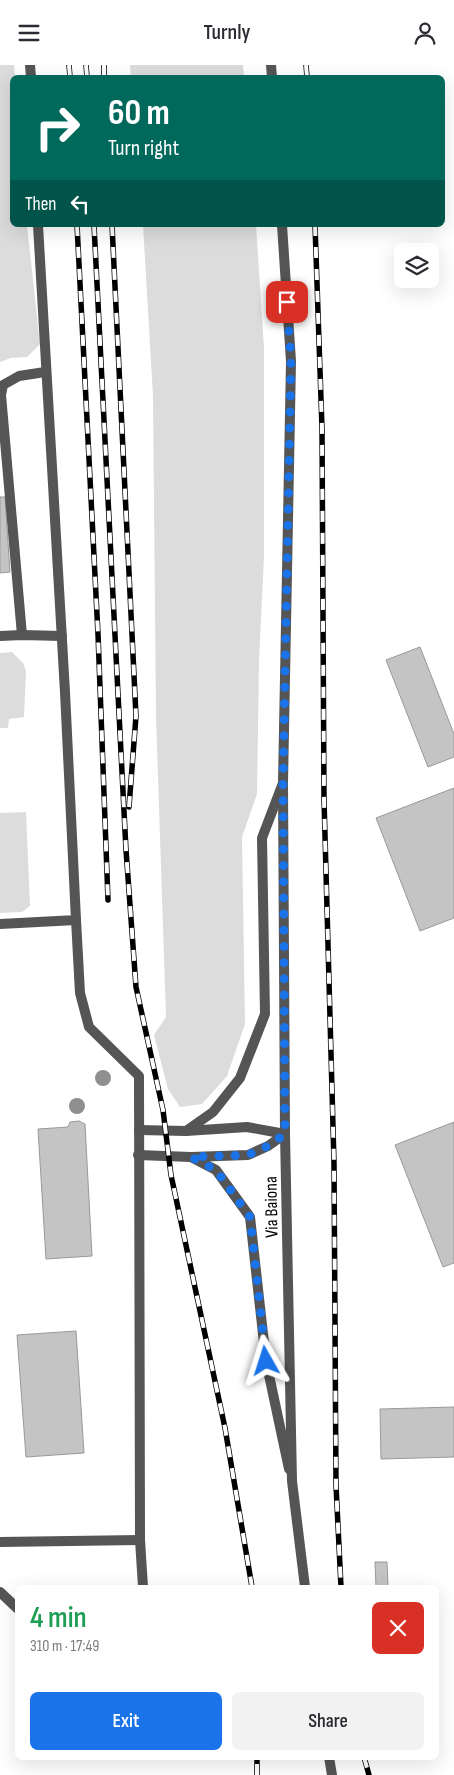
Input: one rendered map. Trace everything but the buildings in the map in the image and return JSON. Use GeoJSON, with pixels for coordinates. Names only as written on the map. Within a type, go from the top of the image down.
{"type":"FeatureCollection","features":[{"type":"Feature","properties":{"kind":"street"},"geometry":{"type":"LineString","coordinates":[[38,227],[45,372],[62,636],[80,993],[90,1027],[139,1076],[140,1540],[143,1585]]}},
{"type":"Feature","properties":{"kind":"street","name":"Via Baiona"},"geometry":{"type":"LineString","coordinates":[[282,227],[291,361],[283,783],[285,1134],[292,1481],[304,1585]]}},
{"type":"Feature","properties":{"kind":"street"},"geometry":{"type":"LineString","coordinates":[[22,635],[0,395],[3,385],[19,376],[45,372]]}},
{"type":"Feature","properties":{"kind":"street"},"geometry":{"type":"LineString","coordinates":[[0,637],[22,635],[62,636]]}},
{"type":"Feature","properties":{"kind":"street"},"geometry":{"type":"LineString","coordinates":[[186,1131],[213,1112],[240,1078],[265,1014],[262,838],[283,783]]}},
{"type":"Feature","properties":{"kind":"street"},"geometry":{"type":"LineString","coordinates":[[0,924],[76,920]]}},
{"type":"Feature","properties":{"kind":"street"},"geometry":{"type":"LineString","coordinates":[[139,1130],[186,1131],[247,1127],[285,1134]]}},
{"type":"Feature","properties":{"kind":"street"},"geometry":{"type":"LineString","coordinates":[[138,1155],[191,1157],[248,1155],[268,1146],[285,1134]]}},
{"type":"Feature","properties":{"kind":"street"},"geometry":{"type":"LineString","coordinates":[[191,1157],[216,1170],[250,1217],[266,1361],[292,1481]]}},
{"type":"Feature","properties":{"kind":"street"},"geometry":{"type":"LineString","coordinates":[[0,1542],[140,1540]]}},
{"type":"Feature","properties":{"kind":"street"},"geometry":{"type":"LineString","coordinates":[[0,1591],[15,1606]]}},
{"type":"Feature","properties":{"kind":"street"},"geometry":{"type":"LineString","coordinates":[[330,1760],[332,1775]]}},
{"type":"Feature","properties":{"kind":"shaded area"},"geometry":{"type":"Polygon","coordinates":[[[0,65],[14,65],[15,75],[10,75],[10,227],[27,227],[40,344],[27,357],[11,358],[0,362],[0,65]]]}},
{"type":"Feature","properties":{"kind":"shaded area"},"geometry":{"type":"Polygon","coordinates":[[[130,65],[243,65],[244,75],[131,75],[130,65]]]}},
{"type":"Feature","properties":{"kind":"shaded area"},"geometry":{"type":"Polygon","coordinates":[[[143,227],[256,227],[264,348],[264,557],[259,660],[257,794],[242,837],[245,1024],[227,1076],[202,1104],[180,1107],[168,1089],[154,1035],[166,1017],[156,716],[153,396],[143,227]]]}},
{"type":"Feature","properties":{"kind":"shaded area"},"geometry":{"type":"Polygon","coordinates":[[[12,652],[23,663],[26,671],[24,717],[9,719],[8,728],[0,728],[0,653],[12,652]]]}},
{"type":"Feature","properties":{"kind":"shaded area"},"geometry":{"type":"Polygon","coordinates":[[[26,812],[30,906],[22,912],[0,913],[0,813],[26,812]]]}},
{"type":"Feature","properties":{"kind":"railway"},"geometry":{"type":"LineString","coordinates":[[69,65],[70,75]]}},
{"type":"Feature","properties":{"kind":"railway"},"geometry":{"type":"LineString","coordinates":[[86,65],[87,75]]}},
{"type":"Feature","properties":{"kind":"railway"},"geometry":{"type":"LineString","coordinates":[[104,65],[104,75]]}},
{"type":"Feature","properties":{"kind":"railway"},"geometry":{"type":"LineString","coordinates":[[306,65],[307,75]]}},
{"type":"Feature","properties":{"kind":"railway"},"geometry":{"type":"LineString","coordinates":[[77,227],[98,634],[108,900]]}},
{"type":"Feature","properties":{"kind":"railway"},"geometry":{"type":"LineString","coordinates":[[94,227],[126,850],[136,987],[163,1110],[171,1175],[225,1428],[252,1585]]}},
{"type":"Feature","properties":{"kind":"railway"},"geometry":{"type":"LineString","coordinates":[[112,227],[136,716],[129,807]]}},
{"type":"Feature","properties":{"kind":"railway"},"geometry":{"type":"LineString","coordinates":[[315,227],[322,428],[324,799],[334,1163],[336,1485],[341,1585]]}},
{"type":"Feature","properties":{"kind":"railway"},"geometry":{"type":"LineString","coordinates":[[257,1760],[257,1775]]}},
{"type":"Feature","properties":{"kind":"railway"},"geometry":{"type":"LineString","coordinates":[[365,1760],[369,1775]]}},
{"type":"Feature","properties":{"kind":"route"},"geometry":{"type":"LineString","coordinates":[[266,1361],[250,1217],[216,1170],[191,1157],[248,1155],[268,1146],[285,1134],[283,783],[291,361],[287,302]]}}]}
